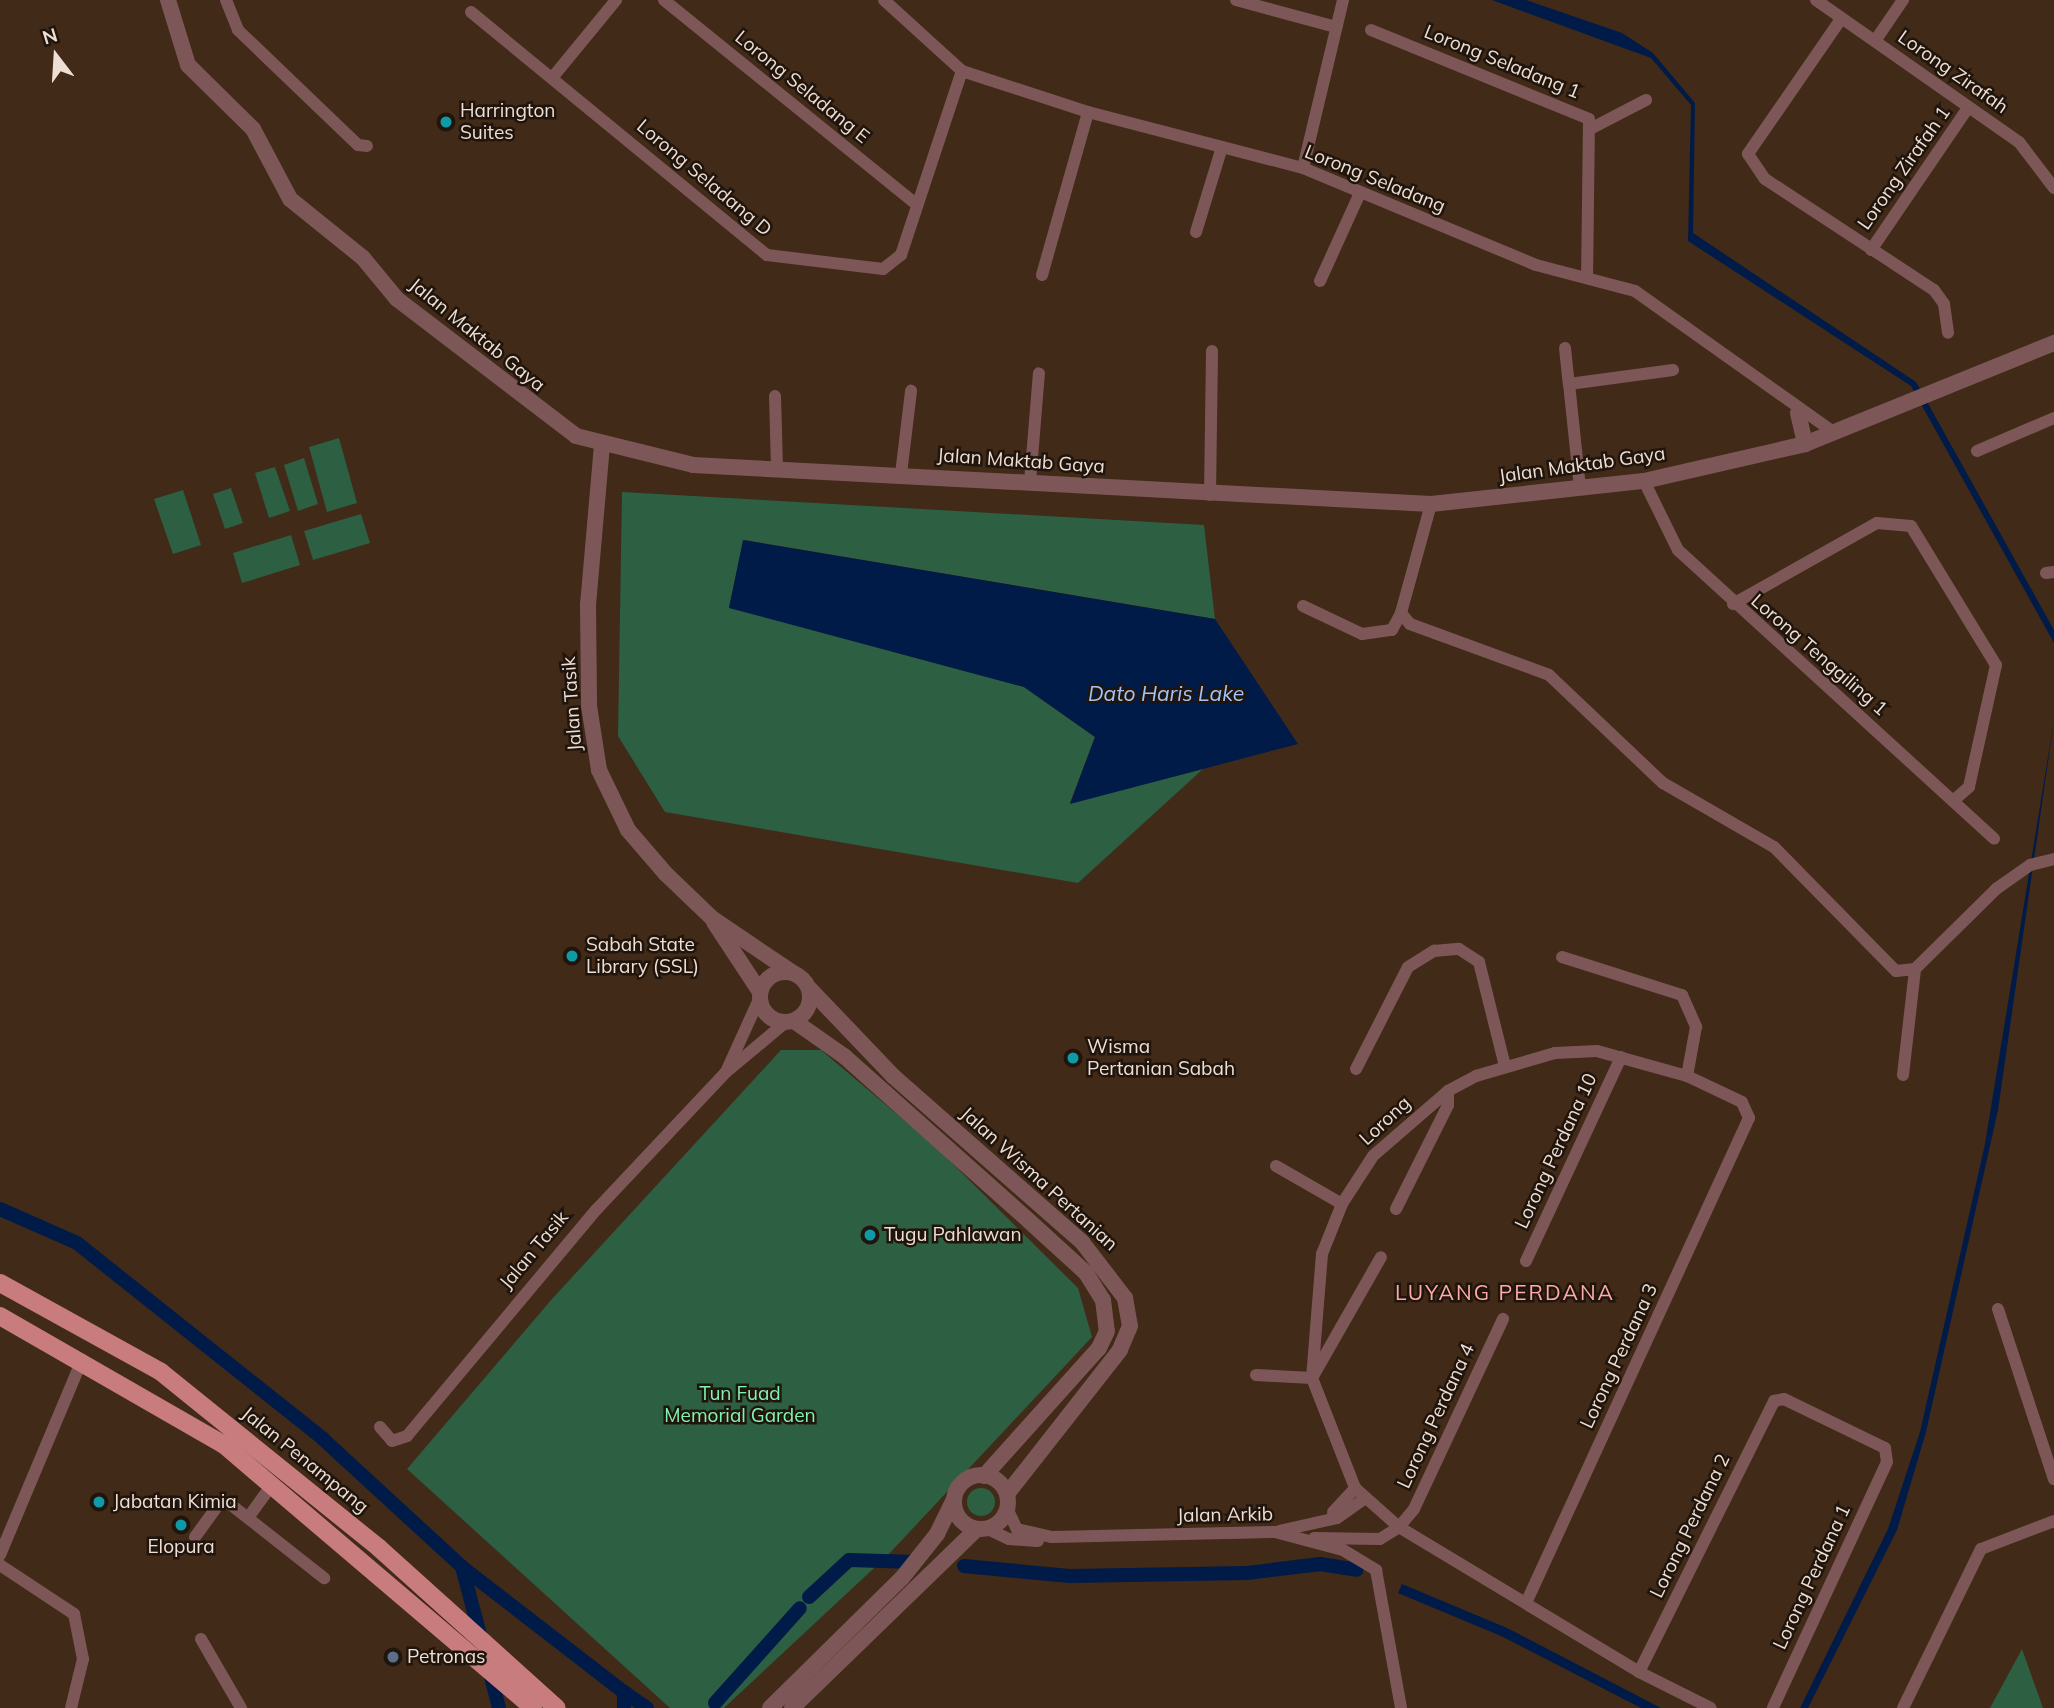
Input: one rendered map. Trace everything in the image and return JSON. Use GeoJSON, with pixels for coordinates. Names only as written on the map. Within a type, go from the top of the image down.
{"type":"FeatureCollection","features":[{"type":"Feature","properties":{"kind":"main road","name":"Jalan Penampang"},"geometry":{"type":"LineString","coordinates":[[0,1283],[180,1387],[369,1539],[508,1668],[557,1708]]}},
{"type":"Feature","properties":{"kind":"main road","name":"Jalan Penampang"},"geometry":{"type":"LineString","coordinates":[[0,1316],[82,1360],[223,1444],[465,1656],[532,1707]]}},
{"type":"Feature","properties":{"kind":"main road"},"geometry":{"type":"LineString","coordinates":[[75,1324],[82,1360]]}},
{"type":"Feature","properties":{"kind":"street","name":"Jalan Maktab Gaya"},"geometry":{"type":"LineString","coordinates":[[168,0],[188,65],[253,129],[298,209],[350,246],[397,299],[542,414],[602,445],[693,465],[901,474],[1210,495],[1430,504],[1643,481],[1805,444],[2054,343]]}},
{"type":"Feature","properties":{"kind":"street"},"geometry":{"type":"LineString","coordinates":[[226,0],[238,30],[358,145],[367,146]]}},
{"type":"Feature","properties":{"kind":"street"},"geometry":{"type":"LineString","coordinates":[[552,78],[616,0]]}},
{"type":"Feature","properties":{"kind":"street","name":"Lorong Seladang E"},"geometry":{"type":"LineString","coordinates":[[664,0],[916,204]]}},
{"type":"Feature","properties":{"kind":"street","name":"Lorong Seladang"},"geometry":{"type":"LineString","coordinates":[[884,0],[962,71],[1088,112],[1303,168],[1536,265],[1587,276],[1635,291],[1663,308],[1798,413],[1835,433]]}},
{"type":"Feature","properties":{"kind":"street"},"geometry":{"type":"LineString","coordinates":[[1236,0],[1336,27]]}},
{"type":"Feature","properties":{"kind":"street"},"geometry":{"type":"LineString","coordinates":[[1303,168],[1343,0]]}},
{"type":"Feature","properties":{"kind":"street","name":"Lorong Zirafah"},"geometry":{"type":"LineString","coordinates":[[1816,0],[2019,142],[2054,188]]}},
{"type":"Feature","properties":{"kind":"street"},"geometry":{"type":"LineString","coordinates":[[1875,41],[1903,0]]}},
{"type":"Feature","properties":{"kind":"street","name":"Lorong Seladang D"},"geometry":{"type":"LineString","coordinates":[[471,12],[766,255],[883,269],[901,255],[962,71]]}},
{"type":"Feature","properties":{"kind":"street","name":"Lorong Zirafah 1"},"geometry":{"type":"LineString","coordinates":[[1841,19],[1748,154],[1765,179],[1934,290],[1944,304],[1948,333]]}},
{"type":"Feature","properties":{"kind":"street","name":"Lorong Seladang 1"},"geometry":{"type":"LineString","coordinates":[[1371,30],[1589,119],[1592,128]]}},
{"type":"Feature","properties":{"kind":"street"},"geometry":{"type":"LineString","coordinates":[[1587,276],[1592,128],[1646,100]]}},
{"type":"Feature","properties":{"kind":"street","name":"Lorong Zirafah 1"},"geometry":{"type":"LineString","coordinates":[[1871,250],[1968,108]]}},
{"type":"Feature","properties":{"kind":"street"},"geometry":{"type":"LineString","coordinates":[[1042,275],[1088,112]]}},
{"type":"Feature","properties":{"kind":"street"},"geometry":{"type":"LineString","coordinates":[[1196,232],[1223,147]]}},
{"type":"Feature","properties":{"kind":"street"},"geometry":{"type":"LineString","coordinates":[[1320,281],[1360,193]]}},
{"type":"Feature","properties":{"kind":"street"},"geometry":{"type":"LineString","coordinates":[[1564,348],[1580,488]]}},
{"type":"Feature","properties":{"kind":"street"},"geometry":{"type":"LineString","coordinates":[[1210,495],[1212,351]]}},
{"type":"Feature","properties":{"kind":"street"},"geometry":{"type":"LineString","coordinates":[[1569,384],[1673,370]]}},
{"type":"Feature","properties":{"kind":"street"},"geometry":{"type":"LineString","coordinates":[[1030,482],[1039,373]]}},
{"type":"Feature","properties":{"kind":"street"},"geometry":{"type":"LineString","coordinates":[[901,474],[911,391]]}},
{"type":"Feature","properties":{"kind":"street"},"geometry":{"type":"LineString","coordinates":[[775,396],[777,470]]}},
{"type":"Feature","properties":{"kind":"street"},"geometry":{"type":"LineString","coordinates":[[1798,413],[1805,444]]}},
{"type":"Feature","properties":{"kind":"street"},"geometry":{"type":"LineString","coordinates":[[1977,451],[2054,418]]}},
{"type":"Feature","properties":{"kind":"street","name":"Jalan Tasik"},"geometry":{"type":"LineString","coordinates":[[602,445],[589,604],[589,706],[599,770],[628,830],[713,919],[760,994],[725,1073]]}},
{"type":"Feature","properties":{"kind":"street","name":"Lorong Tenggiling 1"},"geometry":{"type":"LineString","coordinates":[[1643,481],[1678,550],[1733,604],[1954,800],[1994,839]]}},
{"type":"Feature","properties":{"kind":"street"},"geometry":{"type":"LineString","coordinates":[[1303,606],[1362,634],[1392,630],[1401,613],[1430,504]]}},
{"type":"Feature","properties":{"kind":"street"},"geometry":{"type":"LineString","coordinates":[[1733,604],[1877,523],[1911,526],[1996,665],[1969,787],[1954,800]]}},
{"type":"Feature","properties":{"kind":"street"},"geometry":{"type":"LineString","coordinates":[[1401,613],[1422,631],[1549,675],[1663,783],[1774,847],[1896,971],[1915,969],[1996,889],[2030,864],[2054,859]]}},
{"type":"Feature","properties":{"kind":"street","name":"Jalan Tasik"},"geometry":{"type":"LineString","coordinates":[[713,919],[793,973]]}},
{"type":"Feature","properties":{"kind":"street"},"geometry":{"type":"LineString","coordinates":[[1356,1069],[1408,967],[1434,951],[1459,949],[1479,962],[1506,1066]]}},
{"type":"Feature","properties":{"kind":"street"},"geometry":{"type":"LineString","coordinates":[[1562,957],[1682,995],[1696,1027],[1687,1076]]}},
{"type":"Feature","properties":{"kind":"street"},"geometry":{"type":"LineString","coordinates":[[1903,1075],[1915,969]]}},
{"type":"Feature","properties":{"kind":"street"},"geometry":{"type":"LineString","coordinates":[[793,973],[809,988],[809,1005],[790,1022],[767,1015],[760,994],[774,974],[793,973]]}},
{"type":"Feature","properties":{"kind":"street","name":"Jalan Wisma Pertanian"},"geometry":{"type":"LineString","coordinates":[[809,988],[893,1076],[1082,1242],[1125,1298],[1130,1326],[1120,1350],[1007,1501]]}},
{"type":"Feature","properties":{"kind":"street","name":"Jalan Tasik"},"geometry":{"type":"LineString","coordinates":[[380,1427],[392,1441],[407,1436],[588,1219],[725,1073],[790,1022]]}},
{"type":"Feature","properties":{"kind":"street","name":"Jalan Wisma Pertanian"},"geometry":{"type":"LineString","coordinates":[[790,1022],[844,1056],[1086,1273],[1103,1300],[1107,1331],[1099,1348],[985,1476]]}},
{"type":"Feature","properties":{"kind":"street","name":"Lorong"},"geometry":{"type":"LineString","coordinates":[[1711,1708],[1639,1672],[1399,1527],[1355,1488],[1312,1378],[1314,1292],[1342,1204],[1373,1156],[1448,1091],[1506,1066],[1555,1053],[1620,1058],[1687,1076],[1742,1102],[1748,1109],[1747,1125]]}},
{"type":"Feature","properties":{"kind":"street","name":"Lorong Perdana 10"},"geometry":{"type":"LineString","coordinates":[[1526,1261],[1620,1058]]}},
{"type":"Feature","properties":{"kind":"street"},"geometry":{"type":"LineString","coordinates":[[1396,1209],[1448,1105],[1448,1091]]}},
{"type":"Feature","properties":{"kind":"street","name":"Lorong Perdana 3"},"geometry":{"type":"LineString","coordinates":[[1526,1603],[1747,1125]]}},
{"type":"Feature","properties":{"kind":"street"},"geometry":{"type":"LineString","coordinates":[[1276,1166],[1342,1204]]}},
{"type":"Feature","properties":{"kind":"street"},"geometry":{"type":"LineString","coordinates":[[1256,1375],[1312,1378],[1381,1257]]}},
{"type":"Feature","properties":{"kind":"street"},"geometry":{"type":"LineString","coordinates":[[1998,1309],[2054,1479]]}},
{"type":"Feature","properties":{"kind":"street","name":"Lorong Perdana 4"},"geometry":{"type":"LineString","coordinates":[[1399,1527],[1414,1509],[1503,1319]]}},
{"type":"Feature","properties":{"kind":"street"},"geometry":{"type":"LineString","coordinates":[[0,1555],[5,1521],[82,1360]]}},
{"type":"Feature","properties":{"kind":"street","name":"Lorong Perdana 2"},"geometry":{"type":"LineString","coordinates":[[1639,1672],[1778,1398],[1885,1448],[1887,1462]]}},
{"type":"Feature","properties":{"kind":"street","name":"Lorong Perdana 1"},"geometry":{"type":"LineString","coordinates":[[1773,1708],[1887,1462]]}},
{"type":"Feature","properties":{"kind":"street"},"geometry":{"type":"LineString","coordinates":[[770,1708],[902,1578],[929,1547],[961,1484],[985,1476],[1007,1501],[982,1529],[792,1708]]}},
{"type":"Feature","properties":{"kind":"street"},"geometry":{"type":"LineString","coordinates":[[250,1515],[271,1486]]}},
{"type":"Feature","properties":{"kind":"street"},"geometry":{"type":"LineString","coordinates":[[1321,1520],[1355,1488]]}},
{"type":"Feature","properties":{"kind":"street"},"geometry":{"type":"LineString","coordinates":[[1275,1532],[1321,1520],[1366,1498]]}},
{"type":"Feature","properties":{"kind":"street"},"geometry":{"type":"LineString","coordinates":[[954,1499],[957,1516],[982,1529]]}},
{"type":"Feature","properties":{"kind":"street","name":"Jalan Arkib"},"geometry":{"type":"LineString","coordinates":[[1007,1501],[1020,1531],[1052,1537]]}},
{"type":"Feature","properties":{"kind":"street"},"geometry":{"type":"LineString","coordinates":[[195,1537],[223,1503],[250,1515],[324,1578]]}},
{"type":"Feature","properties":{"kind":"street"},"geometry":{"type":"LineString","coordinates":[[1903,1708],[1981,1549],[2054,1521]]}},
{"type":"Feature","properties":{"kind":"street"},"geometry":{"type":"LineString","coordinates":[[1307,1538],[1380,1539],[1399,1527]]}},
{"type":"Feature","properties":{"kind":"street","name":"Jalan Arkib"},"geometry":{"type":"LineString","coordinates":[[982,1529],[1009,1539],[1275,1532],[1307,1538],[1376,1570],[1401,1708]]}},
{"type":"Feature","properties":{"kind":"street"},"geometry":{"type":"LineString","coordinates":[[0,1565],[74,1614],[83,1659],[71,1708]]}},
{"type":"Feature","properties":{"kind":"street"},"geometry":{"type":"LineString","coordinates":[[201,1639],[241,1708]]}},
{"type":"Feature","properties":{"kind":"green space"},"geometry":{"type":"Polygon","coordinates":[[[339,438],[357,503],[327,512],[309,447],[339,438]]]}},
{"type":"Feature","properties":{"kind":"green space"},"geometry":{"type":"Polygon","coordinates":[[[304,458],[318,504],[298,511],[284,465],[304,458]]]}},
{"type":"Feature","properties":{"kind":"green space"},"geometry":{"type":"Polygon","coordinates":[[[275,467],[290,511],[269,518],[255,473],[275,467]]]}},
{"type":"Feature","properties":{"kind":"green space"},"geometry":{"type":"Polygon","coordinates":[[[231,488],[243,523],[225,529],[213,494],[231,488]]]}},
{"type":"Feature","properties":{"kind":"green space"},"geometry":{"type":"Polygon","coordinates":[[[183,490],[201,545],[173,554],[154,499],[183,490]]]}},
{"type":"Feature","properties":{"kind":"green space"},"geometry":{"type":"Polygon","coordinates":[[[622,492],[1204,525],[1215,619],[744,540],[729,607],[1024,687],[1095,737],[1070,803],[1203,769],[1078,883],[665,812],[618,736],[622,492]]]}},
{"type":"Feature","properties":{"kind":"green space"},"geometry":{"type":"Polygon","coordinates":[[[361,514],[370,543],[313,560],[304,531],[361,514]]]}},
{"type":"Feature","properties":{"kind":"green space"},"geometry":{"type":"Polygon","coordinates":[[[291,535],[300,565],[242,583],[233,553],[291,535]]]}},
{"type":"Feature","properties":{"kind":"green space","name":"Tun Fuad Memorial Garden"},"geometry":{"type":"Polygon","coordinates":[[[781,1050],[821,1050],[937,1148],[1078,1288],[1092,1337],[887,1556],[724,1708],[670,1708],[407,1469],[552,1299],[781,1050]]]}},
{"type":"Feature","properties":{"kind":"green space"},"geometry":{"type":"Polygon","coordinates":[[[981,1488],[991,1492],[995,1502],[991,1512],[981,1516],[971,1512],[967,1502],[971,1492],[981,1488]]]}},
{"type":"Feature","properties":{"kind":"green space"},"geometry":{"type":"Polygon","coordinates":[[[2022,1649],[2043,1708],[1990,1708],[2022,1649]]]}},
{"type":"Feature","properties":{"kind":"water"},"geometry":{"type":"Polygon","coordinates":[[[1492,0],[1526,0],[1622,33],[1653,53],[1695,103],[1693,233],[1916,382],[2054,630],[2054,643],[1911,386],[1688,241],[1691,105],[1651,58],[1492,0]]]}},
{"type":"Feature","properties":{"kind":"water","name":"Dato Haris Lake"},"geometry":{"type":"Polygon","coordinates":[[[743,540],[1215,619],[1298,744],[1070,804],[1095,737],[1024,687],[729,608],[743,540]]]}},
{"type":"Feature","properties":{"kind":"water"},"geometry":{"type":"Polygon","coordinates":[[[2054,720],[1998,1110],[1926,1432],[1897,1530],[1808,1708],[1800,1708],[1888,1529],[1920,1432],[1985,1144],[2054,720]]]}},
{"type":"Feature","properties":{"kind":"water"},"geometry":{"type":"Polygon","coordinates":[[[1402,1584],[1507,1628],[1661,1708],[1641,1708],[1501,1636],[1398,1593],[1402,1584]]]}},
{"type":"Feature","properties":{"kind":"waterway"},"geometry":{"type":"LineString","coordinates":[[0,1209],[77,1243],[323,1439],[462,1567],[482,1642]]}},
{"type":"Feature","properties":{"kind":"waterway"},"geometry":{"type":"LineString","coordinates":[[809,1597],[849,1560],[916,1562]]}},
{"type":"Feature","properties":{"kind":"waterway"},"geometry":{"type":"LineString","coordinates":[[964,1566],[1070,1576],[1247,1573],[1320,1564],[1357,1570]]}},
{"type":"Feature","properties":{"kind":"waterway"},"geometry":{"type":"LineString","coordinates":[[462,1567],[624,1692],[624,1708]]}},
{"type":"Feature","properties":{"kind":"waterway"},"geometry":{"type":"LineString","coordinates":[[715,1703],[800,1608]]}},
{"type":"Feature","properties":{"kind":"waterway"},"geometry":{"type":"LineString","coordinates":[[489,1669],[499,1708]]}},
{"type":"Feature","properties":{"kind":"waterway"},"geometry":{"type":"LineString","coordinates":[[624,1692],[647,1708]]}},
{"type":"Feature","properties":{"kind":"place","name":"Harrington Suites"},"geometry":{"type":"Point","coordinates":[446,122]}},
{"type":"Feature","properties":{"kind":"place","name":"Sabah State Library (SSL)"},"geometry":{"type":"Point","coordinates":[572,956]}},
{"type":"Feature","properties":{"kind":"place","name":"Wisma Pertanian Sabah"},"geometry":{"type":"Point","coordinates":[1073,1058]}},
{"type":"Feature","properties":{"kind":"place","name":"Tugu Pahlawan"},"geometry":{"type":"Point","coordinates":[870,1235]}},
{"type":"Feature","properties":{"kind":"place","name":"Jabatan Kimia"},"geometry":{"type":"Point","coordinates":[99,1502]}},
{"type":"Feature","properties":{"kind":"place","name":"Elopura"},"geometry":{"type":"Point","coordinates":[181,1525]}},
{"type":"Feature","properties":{"kind":"place","name":"Petronas"},"geometry":{"type":"Point","coordinates":[393,1657]}},
{"type":"Feature","properties":{"kind":"district","name":"LUYANG PERDANA"},"geometry":{"type":"Point","coordinates":[1505,1292]}}]}
